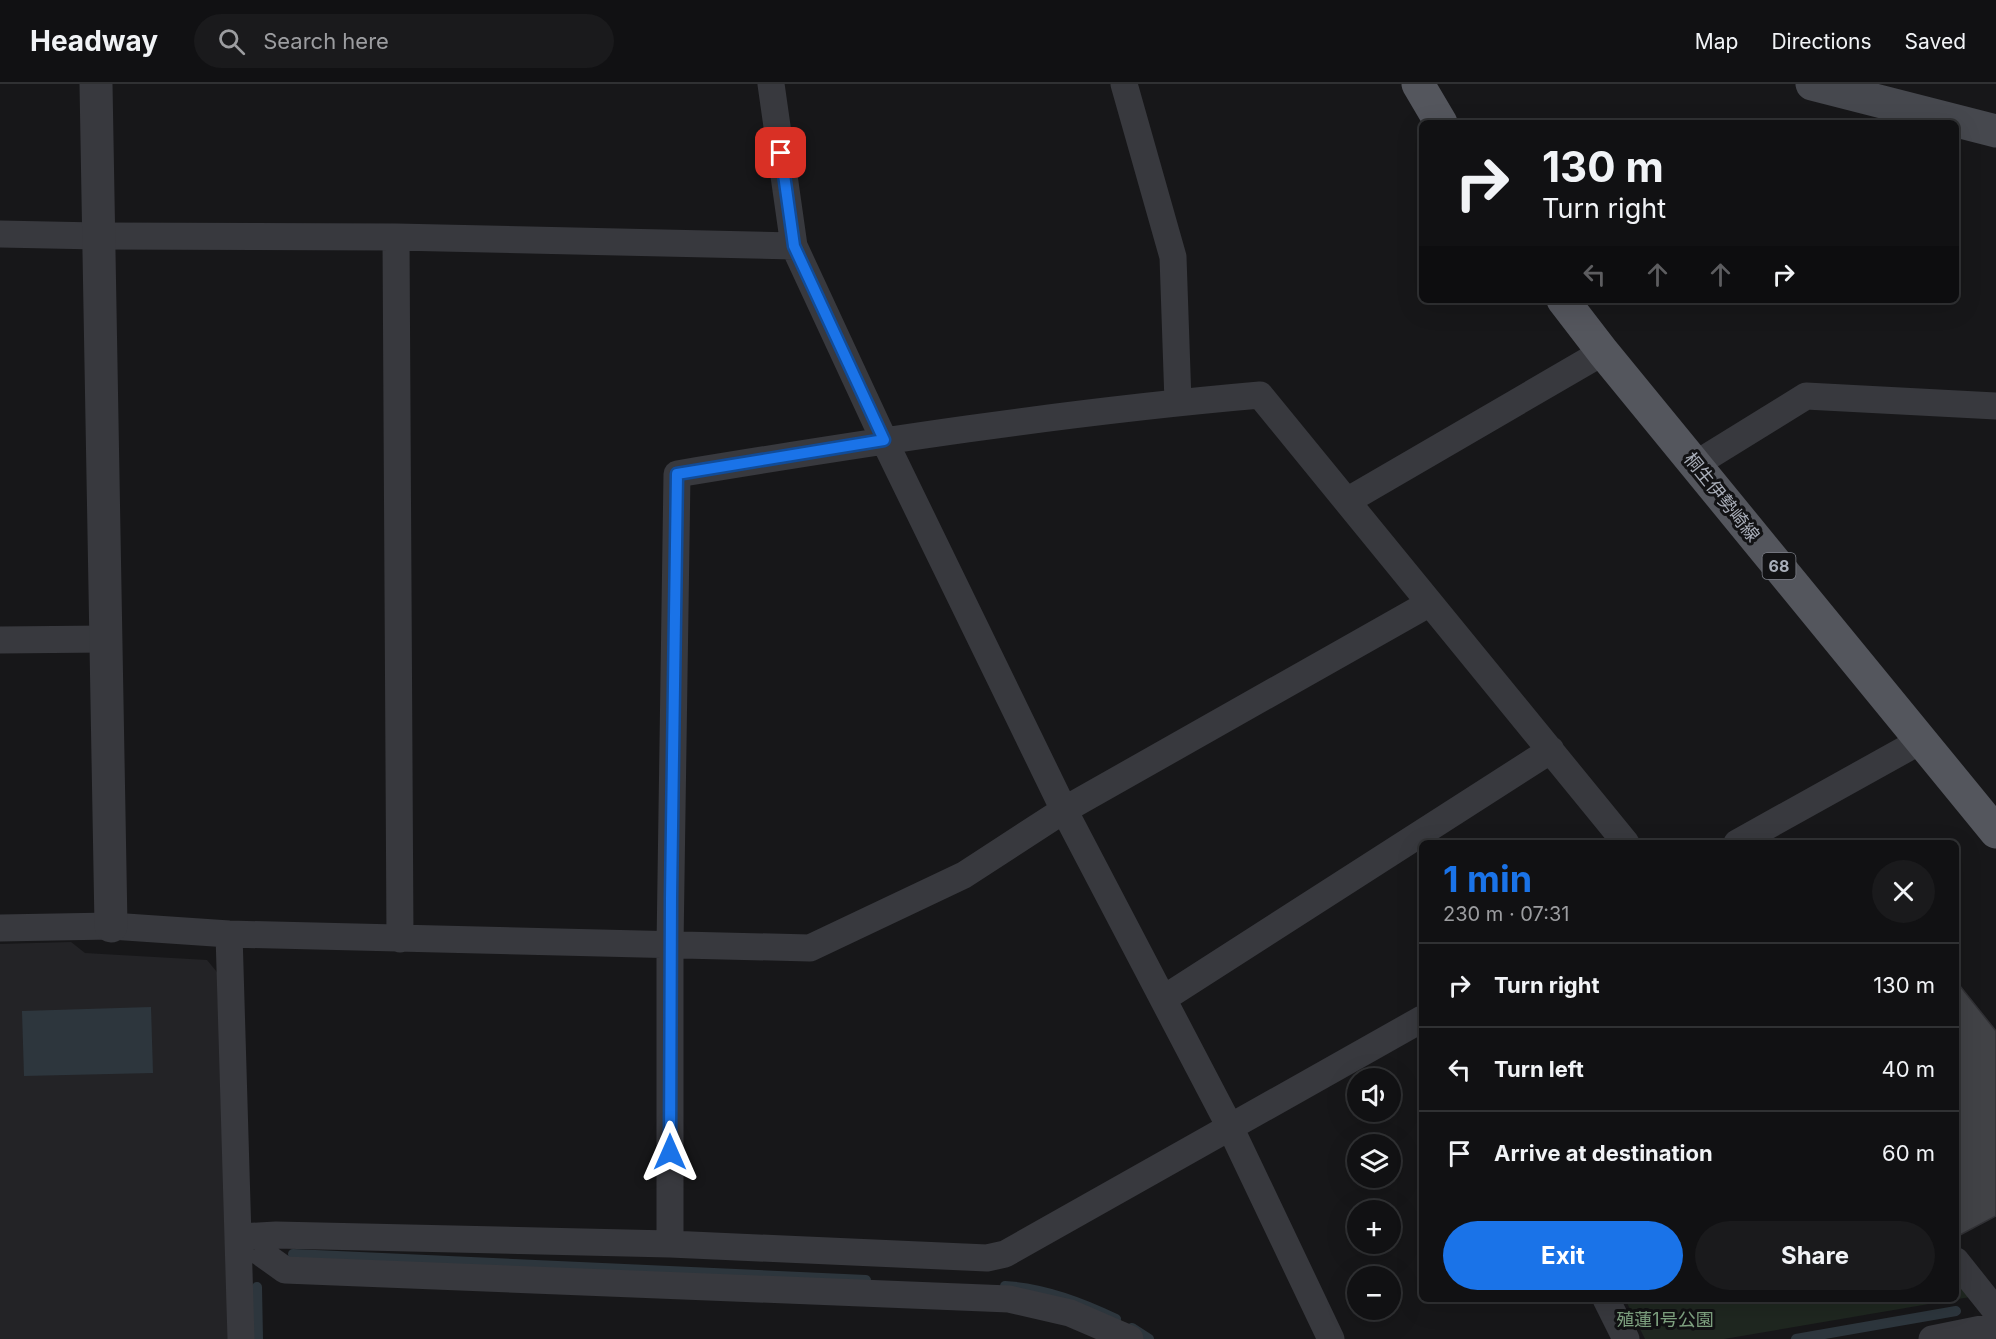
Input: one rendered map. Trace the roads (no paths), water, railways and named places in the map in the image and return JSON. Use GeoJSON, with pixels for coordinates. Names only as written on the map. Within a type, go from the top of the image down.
{"type":"FeatureCollection","features":[{"type":"Feature","properties":{"kind":"main road"},"geometry":{"type":"LineString","coordinates":[[1418,84],[1439,120]]}},
{"type":"Feature","properties":{"kind":"main road"},"geometry":{"type":"LineString","coordinates":[[1812,84],[1953,120]]}},
{"type":"Feature","properties":{"kind":"main road"},"geometry":{"type":"LineString","coordinates":[[1959,122],[1996,131]]}},
{"type":"Feature","properties":{"kind":"main road","name":"桐生伊勢崎線"},"geometry":{"type":"LineString","coordinates":[[1565,303],[1996,832]]}},
{"type":"Feature","properties":{"kind":"street"},"geometry":{"type":"LineString","coordinates":[[96,84],[111,926]]}},
{"type":"Feature","properties":{"kind":"street"},"geometry":{"type":"LineString","coordinates":[[771,84],[794,246],[884,440],[1064,810],[1230,1127],[1331,1339]]}},
{"type":"Feature","properties":{"kind":"street"},"geometry":{"type":"LineString","coordinates":[[1124,84],[1173,257],[1178,402]]}},
{"type":"Feature","properties":{"kind":"street"},"geometry":{"type":"LineString","coordinates":[[0,234],[396,237],[794,246]]}},
{"type":"Feature","properties":{"kind":"street"},"geometry":{"type":"LineString","coordinates":[[396,237],[400,939]]}},
{"type":"Feature","properties":{"kind":"street"},"geometry":{"type":"LineString","coordinates":[[1347,501],[1603,352]]}},
{"type":"Feature","properties":{"kind":"street"},"geometry":{"type":"LineString","coordinates":[[670,1244],[670,946],[677,474],[884,440],[1178,402],[1260,395],[1624,840]]}},
{"type":"Feature","properties":{"kind":"street"},"geometry":{"type":"LineString","coordinates":[[1696,464],[1806,396],[1996,406]]}},
{"type":"Feature","properties":{"kind":"street"},"geometry":{"type":"LineString","coordinates":[[0,928],[111,926],[230,934],[810,948],[964,875],[1064,810],[1430,603]]}},
{"type":"Feature","properties":{"kind":"street"},"geometry":{"type":"LineString","coordinates":[[0,640],[106,639]]}},
{"type":"Feature","properties":{"kind":"street"},"geometry":{"type":"LineString","coordinates":[[1742,840],[1922,740]]}},
{"type":"Feature","properties":{"kind":"street"},"geometry":{"type":"LineString","coordinates":[[1163,999],[1551,750]]}},
{"type":"Feature","properties":{"kind":"street"},"geometry":{"type":"LineString","coordinates":[[230,934],[241,1339]]}},
{"type":"Feature","properties":{"kind":"street"},"geometry":{"type":"LineString","coordinates":[[239,1237],[276,1235],[670,1244],[987,1258],[1005,1254],[1419,1021]]}},
{"type":"Feature","properties":{"kind":"street"},"geometry":{"type":"LineString","coordinates":[[239,1237],[285,1270],[1009,1299],[1070,1313],[1130,1339]]}},
{"type":"Feature","properties":{"kind":"street"},"geometry":{"type":"LineString","coordinates":[[1959,1265],[1996,1311]]}},
{"type":"Feature","properties":{"kind":"street"},"geometry":{"type":"LineString","coordinates":[[1608,1302],[1626,1339]]}},
{"type":"Feature","properties":{"kind":"street"},"geometry":{"type":"LineString","coordinates":[[1932,1339],[1996,1326]]}},
{"type":"Feature","properties":{"kind":"waterway"},"geometry":{"type":"LineString","coordinates":[[293,1254],[866,1280]]}},
{"type":"Feature","properties":{"kind":"waterway"},"geometry":{"type":"LineString","coordinates":[[1005,1286],[1020,1287],[1062,1297],[1116,1319]]}},
{"type":"Feature","properties":{"kind":"waterway"},"geometry":{"type":"LineString","coordinates":[[257,1287],[258,1339]]}},
{"type":"Feature","properties":{"kind":"waterway"},"geometry":{"type":"LineString","coordinates":[[1796,1339],[1956,1311]]}},
{"type":"Feature","properties":{"kind":"waterway"},"geometry":{"type":"LineString","coordinates":[[1132,1328],[1149,1339]]}},
{"type":"Feature","properties":{"kind":"park label","name":"殖蓮1号公園"},"geometry":{"type":"Point","coordinates":[1665,1319]}}]}
